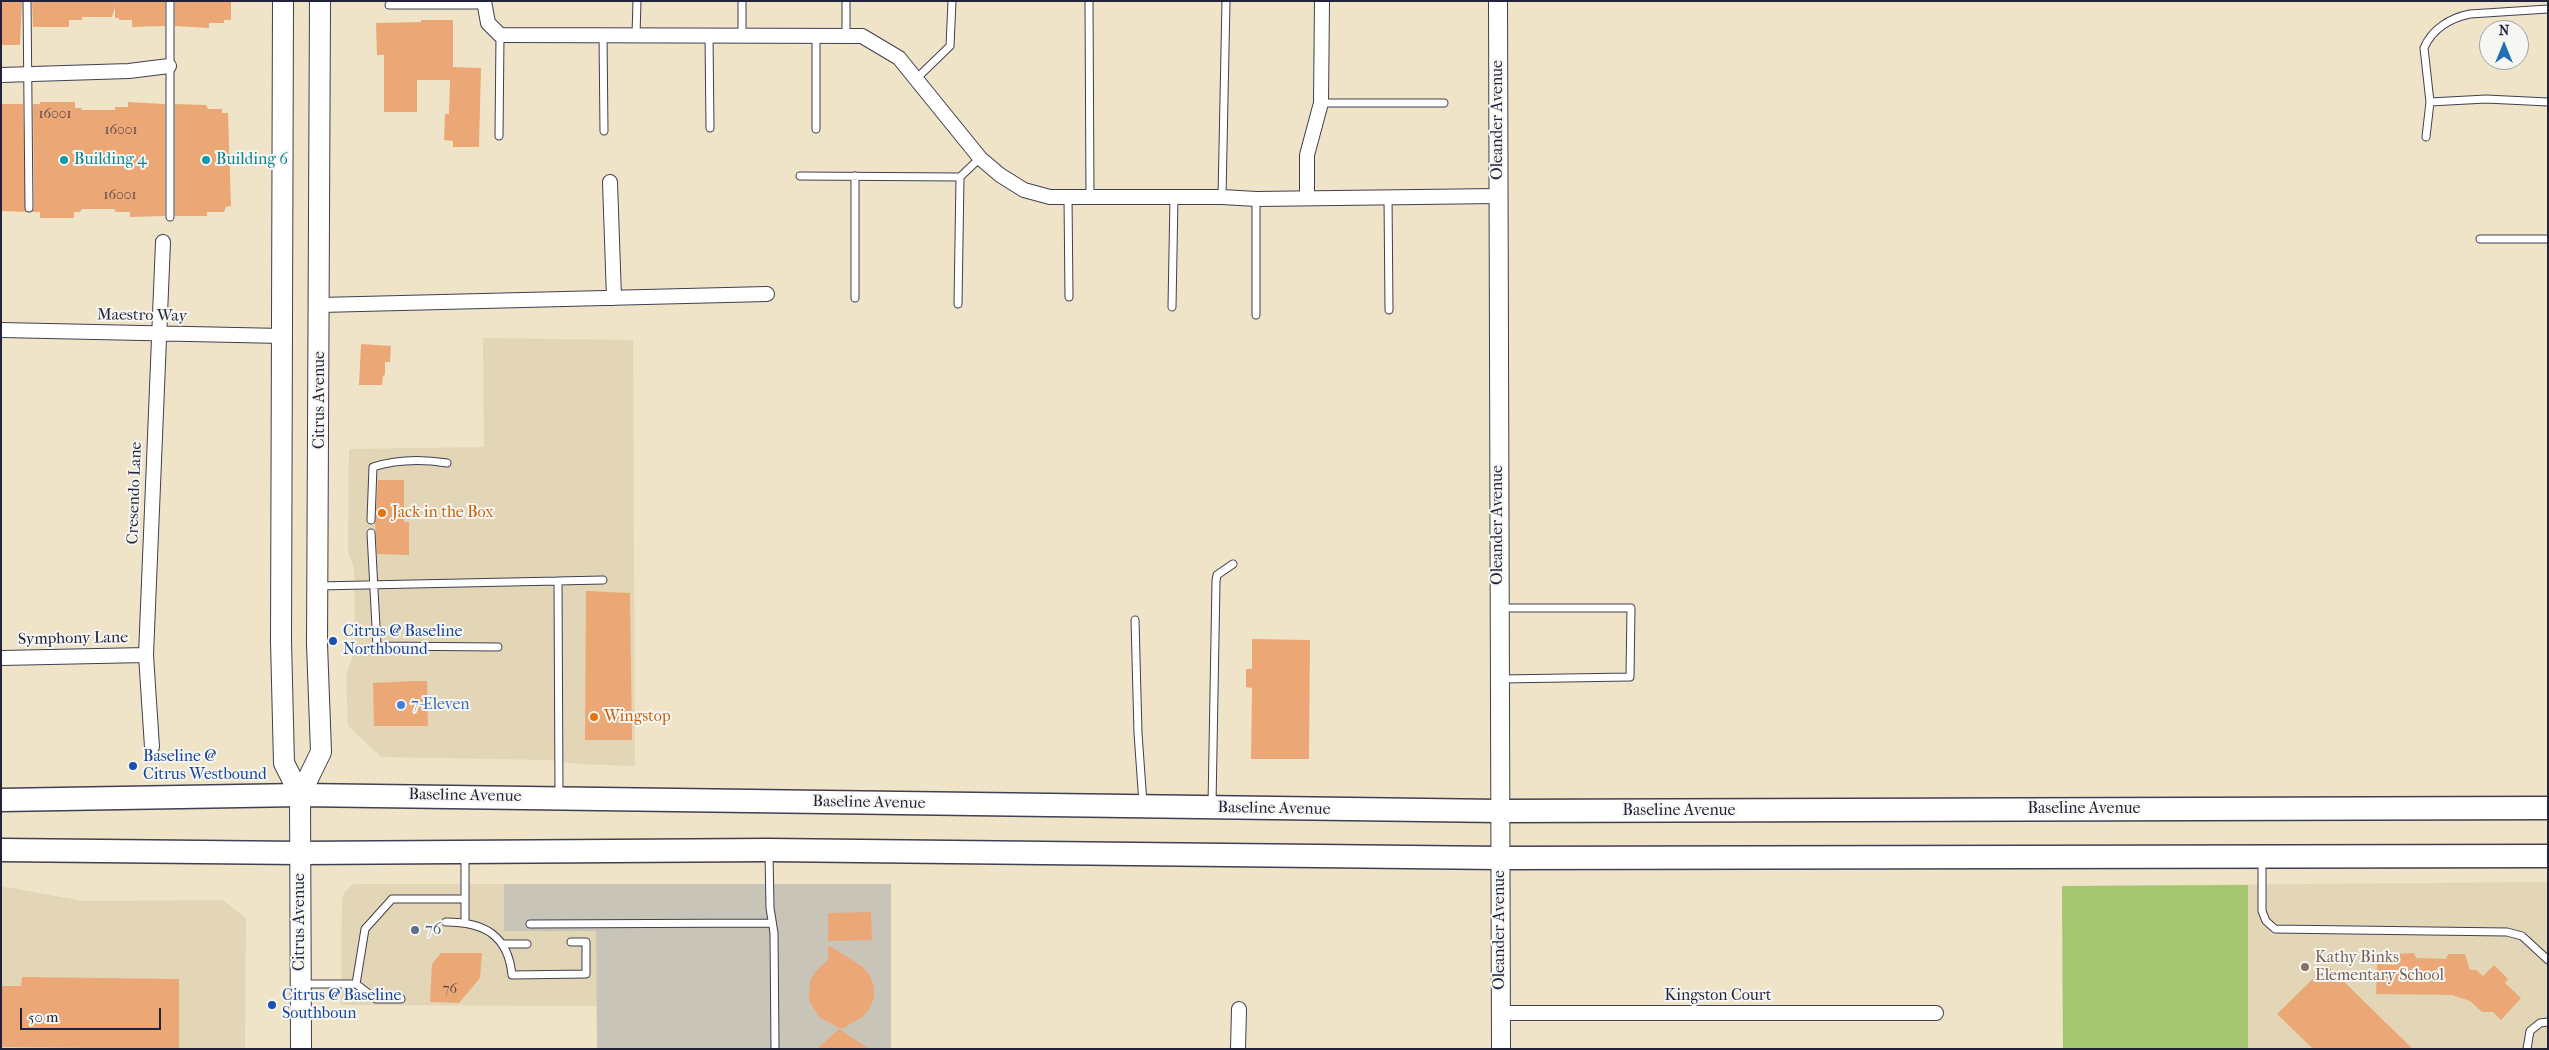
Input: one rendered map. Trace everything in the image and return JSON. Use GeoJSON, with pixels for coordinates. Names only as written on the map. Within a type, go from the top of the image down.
{"type":"FeatureCollection","features":[{"type":"Feature","properties":{"kind":"main road","name":"Citrus Avenue"},"geometry":{"type":"LineString","coordinates":[[283,1],[283,336],[280,641],[284,763],[300,795]]}},
{"type":"Feature","properties":{"kind":"main road","name":"Citrus Avenue"},"geometry":{"type":"LineString","coordinates":[[301,1049],[300,795],[321,752],[318,586],[320,1]]}},
{"type":"Feature","properties":{"kind":"main road","name":"Baseline Avenue"},"geometry":{"type":"LineString","coordinates":[[1,800],[300,795],[1500,811],[2548,808]]}},
{"type":"Feature","properties":{"kind":"main road"},"geometry":{"type":"LineString","coordinates":[[1,850],[300,853],[769,850],[1500,858],[2548,856]]}},
{"type":"Feature","properties":{"kind":"street"},"geometry":{"type":"LineString","coordinates":[[1307,198],[1307,155],[1321,103],[1322,1]]}},
{"type":"Feature","properties":{"kind":"street","name":"Oleander Avenue"},"geometry":{"type":"LineString","coordinates":[[1498,1],[1498,679],[1501,1049]]}},
{"type":"Feature","properties":{"kind":"street"},"geometry":{"type":"LineString","coordinates":[[484,3],[488,23],[500,35],[862,36],[899,58],[980,158],[1000,175],[1024,190],[1050,197],[1222,197],[1256,199],[1498,196]]}},
{"type":"Feature","properties":{"kind":"street"},"geometry":{"type":"LineString","coordinates":[[1,75],[129,71],[170,66]]}},
{"type":"Feature","properties":{"kind":"street"},"geometry":{"type":"LineString","coordinates":[[610,182],[614,298]]}},
{"type":"Feature","properties":{"kind":"street","name":"Cresendo Lane"},"geometry":{"type":"LineString","coordinates":[[152,746],[146,655],[163,242]]}},
{"type":"Feature","properties":{"kind":"street"},"geometry":{"type":"LineString","coordinates":[[320,305],[767,294]]}},
{"type":"Feature","properties":{"kind":"street","name":"Maestro Way"},"geometry":{"type":"LineString","coordinates":[[1,330],[283,336]]}},
{"type":"Feature","properties":{"kind":"street","name":"Symphony Lane"},"geometry":{"type":"LineString","coordinates":[[1,658],[146,655]]}},
{"type":"Feature","properties":{"kind":"street"},"geometry":{"type":"LineString","coordinates":[[1238,1049],[1239,1009]]}},
{"type":"Feature","properties":{"kind":"street","name":"Kingston Court"},"geometry":{"type":"LineString","coordinates":[[1500,1013],[1936,1013]]}},
{"type":"Feature","properties":{"kind":"lane"},"geometry":{"type":"LineString","coordinates":[[27,1],[29,208]]}},
{"type":"Feature","properties":{"kind":"lane"},"geometry":{"type":"LineString","coordinates":[[170,1],[170,217]]}},
{"type":"Feature","properties":{"kind":"lane"},"geometry":{"type":"LineString","coordinates":[[636,35],[637,1]]}},
{"type":"Feature","properties":{"kind":"lane"},"geometry":{"type":"LineString","coordinates":[[742,1],[742,36]]}},
{"type":"Feature","properties":{"kind":"lane"},"geometry":{"type":"LineString","coordinates":[[846,1],[846,36]]}},
{"type":"Feature","properties":{"kind":"lane"},"geometry":{"type":"LineString","coordinates":[[917,78],[950,46],[952,1]]}},
{"type":"Feature","properties":{"kind":"lane"},"geometry":{"type":"LineString","coordinates":[[1088,1],[1090,197]]}},
{"type":"Feature","properties":{"kind":"lane"},"geometry":{"type":"LineString","coordinates":[[1222,197],[1226,1]]}},
{"type":"Feature","properties":{"kind":"lane"},"geometry":{"type":"LineString","coordinates":[[389,5],[484,3]]}},
{"type":"Feature","properties":{"kind":"lane"},"geometry":{"type":"LineString","coordinates":[[2426,137],[2430,102],[2424,48],[2437,30],[2459,16],[2548,9]]}},
{"type":"Feature","properties":{"kind":"lane"},"geometry":{"type":"LineString","coordinates":[[499,136],[500,35]]}},
{"type":"Feature","properties":{"kind":"lane"},"geometry":{"type":"LineString","coordinates":[[603,35],[604,131]]}},
{"type":"Feature","properties":{"kind":"lane"},"geometry":{"type":"LineString","coordinates":[[709,36],[710,128]]}},
{"type":"Feature","properties":{"kind":"lane"},"geometry":{"type":"LineString","coordinates":[[816,36],[816,129]]}},
{"type":"Feature","properties":{"kind":"lane"},"geometry":{"type":"LineString","coordinates":[[2430,102],[2486,99],[2548,102]]}},
{"type":"Feature","properties":{"kind":"lane"},"geometry":{"type":"LineString","coordinates":[[1321,103],[1444,103]]}},
{"type":"Feature","properties":{"kind":"lane"},"geometry":{"type":"LineString","coordinates":[[800,176],[960,177],[980,158]]}},
{"type":"Feature","properties":{"kind":"lane"},"geometry":{"type":"LineString","coordinates":[[855,176],[855,298]]}},
{"type":"Feature","properties":{"kind":"lane"},"geometry":{"type":"LineString","coordinates":[[958,304],[960,177]]}},
{"type":"Feature","properties":{"kind":"lane"},"geometry":{"type":"LineString","coordinates":[[1388,196],[1389,310]]}},
{"type":"Feature","properties":{"kind":"lane"},"geometry":{"type":"LineString","coordinates":[[1068,197],[1069,297]]}},
{"type":"Feature","properties":{"kind":"lane"},"geometry":{"type":"LineString","coordinates":[[1172,307],[1174,197]]}},
{"type":"Feature","properties":{"kind":"lane"},"geometry":{"type":"LineString","coordinates":[[1256,199],[1256,315]]}},
{"type":"Feature","properties":{"kind":"lane"},"geometry":{"type":"LineString","coordinates":[[2480,240],[2548,239]]}},
{"type":"Feature","properties":{"kind":"lane"},"geometry":{"type":"LineString","coordinates":[[371,520],[374,467],[387,463],[424,459],[447,463]]}},
{"type":"Feature","properties":{"kind":"lane"},"geometry":{"type":"LineString","coordinates":[[371,533],[377,646],[498,647]]}},
{"type":"Feature","properties":{"kind":"lane"},"geometry":{"type":"LineString","coordinates":[[1212,808],[1216,581],[1217,575],[1233,564]]}},
{"type":"Feature","properties":{"kind":"lane"},"geometry":{"type":"LineString","coordinates":[[558,580],[559,798]]}},
{"type":"Feature","properties":{"kind":"lane"},"geometry":{"type":"LineString","coordinates":[[318,586],[373,583],[603,580]]}},
{"type":"Feature","properties":{"kind":"lane"},"geometry":{"type":"LineString","coordinates":[[1498,608],[1631,608],[1630,677],[1498,679]]}},
{"type":"Feature","properties":{"kind":"lane"},"geometry":{"type":"LineString","coordinates":[[1135,620],[1138,733],[1143,807]]}},
{"type":"Feature","properties":{"kind":"lane"},"geometry":{"type":"LineString","coordinates":[[769,850],[775,1049]]}},
{"type":"Feature","properties":{"kind":"lane"},"geometry":{"type":"LineString","coordinates":[[465,851],[465,922]]}},
{"type":"Feature","properties":{"kind":"lane"},"geometry":{"type":"LineString","coordinates":[[2262,856],[2262,911],[2266,921],[2275,929],[2507,932],[2522,936],[2548,960]]}},
{"type":"Feature","properties":{"kind":"lane"},"geometry":{"type":"LineString","coordinates":[[356,984],[365,929],[392,898],[465,899]]}},
{"type":"Feature","properties":{"kind":"lane"},"geometry":{"type":"LineString","coordinates":[[446,922],[465,922],[498,936],[510,957],[512,975],[586,974],[586,942],[571,942]]}},
{"type":"Feature","properties":{"kind":"lane"},"geometry":{"type":"LineString","coordinates":[[530,924],[772,924]]}},
{"type":"Feature","properties":{"kind":"lane"},"geometry":{"type":"LineString","coordinates":[[503,944],[527,944]]}},
{"type":"Feature","properties":{"kind":"lane"},"geometry":{"type":"LineString","coordinates":[[300,984],[356,984],[376,999],[401,999]]}},
{"type":"Feature","properties":{"kind":"lane"},"geometry":{"type":"LineString","coordinates":[[2527,1049],[2530,1031],[2540,1023],[2548,1022]]}},
{"type":"Feature","properties":{"kind":"shaded area"},"geometry":{"type":"Polygon","coordinates":[[[483,338],[633,340],[635,766],[578,764],[547,760],[381,757],[348,726],[346,675],[355,649],[354,568],[348,552],[349,449],[484,447],[483,338]]]}},
{"type":"Feature","properties":{"kind":"shaded area","name":"Kathy Binks Elementary School"},"geometry":{"type":"Polygon","coordinates":[[[2548,882],[2548,1049],[2063,1049],[2062,886],[2548,882]]]}},
{"type":"Feature","properties":{"kind":"shaded area"},"geometry":{"type":"Polygon","coordinates":[[[354,884],[504,884],[505,931],[596,931],[597,1006],[341,1005],[342,898],[345,891],[354,884]]]}},
{"type":"Feature","properties":{"kind":"shaded area"},"geometry":{"type":"Polygon","coordinates":[[[504,884],[891,884],[891,1049],[597,1049],[596,931],[504,931],[504,884]]]}},
{"type":"Feature","properties":{"kind":"shaded area"},"geometry":{"type":"Polygon","coordinates":[[[1,886],[83,901],[223,900],[246,918],[245,1049],[1,1049],[1,886]]]}},
{"type":"Feature","properties":{"kind":"green space"},"geometry":{"type":"Polygon","coordinates":[[[2248,885],[2248,1049],[2063,1049],[2062,886],[2248,885]]]}},
{"type":"Feature","properties":{"kind":"building"},"geometry":{"type":"Polygon","coordinates":[[[1,1],[22,1],[20,45],[1,45],[1,1]]]}},
{"type":"Feature","properties":{"kind":"building"},"geometry":{"type":"Polygon","coordinates":[[[32,1],[165,1],[165,26],[132,27],[132,20],[119,20],[119,18],[115,18],[115,7],[112,17],[82,17],[82,20],[69,20],[69,27],[33,27],[32,1]]]}},
{"type":"Feature","properties":{"kind":"building"},"geometry":{"type":"Polygon","coordinates":[[[175,1],[231,1],[231,20],[224,20],[224,23],[209,23],[209,28],[175,26],[175,1]]]}},
{"type":"Feature","properties":{"kind":"building"},"geometry":{"type":"Polygon","coordinates":[[[421,20],[453,20],[453,67],[481,68],[479,147],[453,147],[453,141],[444,140],[445,114],[449,114],[450,80],[417,80],[417,112],[384,112],[384,55],[377,55],[376,23],[421,22],[421,20]]]}},
{"type":"Feature","properties":{"kind":"building"},"geometry":{"type":"Polygon","coordinates":[[[40,102],[75,102],[75,108],[82,108],[81,110],[115,110],[115,107],[128,107],[128,102],[165,104],[165,216],[130,217],[130,212],[116,212],[114,209],[82,209],[80,212],[74,212],[74,218],[40,218],[40,212],[32,212],[34,208],[33,104],[40,104],[40,102]]]}},
{"type":"Feature","properties":{"kind":"building"},"geometry":{"type":"Polygon","coordinates":[[[1,104],[23,104],[26,212],[1,211],[1,104]]]}},
{"type":"Feature","properties":{"kind":"building","name":"Building 6"},"geometry":{"type":"Polygon","coordinates":[[[175,104],[206,105],[208,109],[222,109],[222,113],[228,113],[231,206],[226,207],[224,212],[207,212],[207,216],[175,216],[175,104]]]}},
{"type":"Feature","properties":{"kind":"building"},"geometry":{"type":"Polygon","coordinates":[[[361,344],[391,346],[390,362],[385,362],[385,375],[383,376],[382,385],[359,385],[361,344]]]}},
{"type":"Feature","properties":{"kind":"building"},"geometry":{"type":"Polygon","coordinates":[[[378,480],[404,480],[404,522],[409,522],[409,555],[377,554],[375,523],[378,480]]]}},
{"type":"Feature","properties":{"kind":"building"},"geometry":{"type":"Polygon","coordinates":[[[586,591],[630,593],[632,740],[585,740],[586,591]]]}},
{"type":"Feature","properties":{"kind":"building"},"geometry":{"type":"Polygon","coordinates":[[[1252,639],[1310,640],[1309,759],[1251,759],[1252,688],[1246,687],[1246,669],[1252,669],[1252,639]]]}},
{"type":"Feature","properties":{"kind":"building","name":"7-Eleven"},"geometry":{"type":"Polygon","coordinates":[[[427,681],[428,726],[374,726],[373,683],[427,681]]]}},
{"type":"Feature","properties":{"kind":"building"},"geometry":{"type":"Polygon","coordinates":[[[871,912],[872,940],[828,941],[828,913],[871,912]]]}},
{"type":"Feature","properties":{"kind":"building"},"geometry":{"type":"Polygon","coordinates":[[[828,945],[863,967],[870,976],[874,987],[874,998],[869,1009],[862,1017],[842,1029],[820,1018],[809,1001],[810,980],[816,971],[828,960],[828,945]]]}},
{"type":"Feature","properties":{"kind":"building"},"geometry":{"type":"Polygon","coordinates":[[[441,953],[482,953],[480,978],[459,1003],[430,1002],[432,964],[441,953]]]}},
{"type":"Feature","properties":{"kind":"building"},"geometry":{"type":"Polygon","coordinates":[[[2414,953],[2416,958],[2446,959],[2448,954],[2465,954],[2470,970],[2476,970],[2483,976],[2494,965],[2508,979],[2505,983],[2521,998],[2501,1020],[2493,1012],[2482,1012],[2470,1001],[2452,995],[2376,994],[2377,964],[2397,965],[2394,954],[2414,953]]]}},
{"type":"Feature","properties":{"kind":"building"},"geometry":{"type":"Polygon","coordinates":[[[2327,965],[2413,1049],[2313,1049],[2277,1014],[2327,965]]]}},
{"type":"Feature","properties":{"kind":"building"},"geometry":{"type":"Polygon","coordinates":[[[22,977],[179,979],[179,1049],[1,1047],[1,986],[21,986],[22,977]]]}},
{"type":"Feature","properties":{"kind":"building"},"geometry":{"type":"Polygon","coordinates":[[[839,1029],[869,1049],[817,1049],[839,1029]]]}},
{"type":"Feature","properties":{"kind":"place","name":"Building 4"},"geometry":{"type":"Point","coordinates":[64,160]}},
{"type":"Feature","properties":{"kind":"place","name":"Building 6"},"geometry":{"type":"Point","coordinates":[206,160]}},
{"type":"Feature","properties":{"kind":"place","name":"Jack in the Box"},"geometry":{"type":"Point","coordinates":[382,513]}},
{"type":"Feature","properties":{"kind":"place","name":"Citrus @ Baseline Northbound"},"geometry":{"type":"Point","coordinates":[333,641]}},
{"type":"Feature","properties":{"kind":"place","name":"7-Eleven"},"geometry":{"type":"Point","coordinates":[401,705]}},
{"type":"Feature","properties":{"kind":"place","name":"Wingstop"},"geometry":{"type":"Point","coordinates":[594,717]}},
{"type":"Feature","properties":{"kind":"place","name":"Baseline @ Citrus Westbound"},"geometry":{"type":"Point","coordinates":[133,766]}},
{"type":"Feature","properties":{"kind":"place","name":"76"},"geometry":{"type":"Point","coordinates":[415,930]}},
{"type":"Feature","properties":{"kind":"place","name":"Kathy Binks Elementary School"},"geometry":{"type":"Point","coordinates":[2305,967]}},
{"type":"Feature","properties":{"kind":"place","name":"Citrus @ Baseline Southboun"},"geometry":{"type":"Point","coordinates":[272,1005]}}]}
